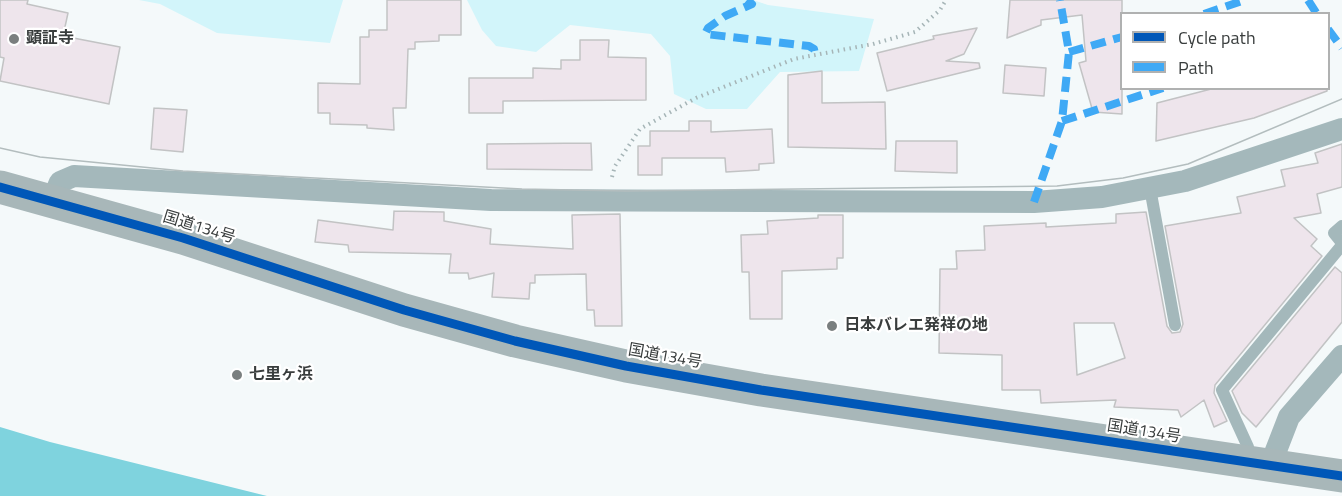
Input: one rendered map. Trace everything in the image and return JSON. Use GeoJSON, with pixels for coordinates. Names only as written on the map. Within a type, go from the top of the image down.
{"type":"FeatureCollection","features":[{"type":"Feature","properties":{"kind":"highway","name":"国道134号"},"geometry":{"type":"LineString","coordinates":[[0,187],[183,238],[404,310],[515,341],[615,363],[761,390],[1342,476]]}},
{"type":"Feature","properties":{"kind":"street"},"geometry":{"type":"LineString","coordinates":[[52,201],[60,182],[74,177],[490,200],[1034,202],[1102,197],[1185,181],[1342,129]]}},
{"type":"Feature","properties":{"kind":"street"},"geometry":{"type":"LineString","coordinates":[[1259,464],[1289,417],[1342,356]]}},
{"type":"Feature","properties":{"kind":"lane"},"geometry":{"type":"LineString","coordinates":[[1150,188],[1175,325]]}},
{"type":"Feature","properties":{"kind":"lane"},"geometry":{"type":"LineString","coordinates":[[1259,464],[1248,447],[1222,390],[1342,244],[1334,233],[1342,225]]}},
{"type":"Feature","properties":{"kind":"path"},"geometry":{"type":"LineString","coordinates":[[606,202],[615,166],[640,129],[696,98],[794,59],[873,44],[915,32],[940,10],[946,0]]}},
{"type":"Feature","properties":{"kind":"shaded area"},"geometry":{"type":"Polygon","coordinates":[[[139,0],[343,0],[330,43],[217,33],[160,4],[139,0]]]}},
{"type":"Feature","properties":{"kind":"shaded area"},"geometry":{"type":"Polygon","coordinates":[[[467,0],[753,0],[768,5],[874,19],[859,71],[780,72],[747,109],[706,109],[674,94],[670,56],[651,34],[570,25],[536,52],[496,46],[482,30],[467,0]]]}},
{"type":"Feature","properties":{"kind":"water"},"geometry":{"type":"Polygon","coordinates":[[[0,427],[50,442],[267,496],[0,496],[0,427]]]}},
{"type":"Feature","properties":{"kind":"building"},"geometry":{"type":"Polygon","coordinates":[[[0,0],[28,0],[27,4],[68,13],[63,36],[120,47],[109,104],[0,81],[4,58],[0,57],[0,0]]]}},
{"type":"Feature","properties":{"kind":"building"},"geometry":{"type":"Polygon","coordinates":[[[387,0],[461,0],[461,35],[439,35],[439,41],[415,42],[415,49],[408,49],[406,108],[393,108],[394,130],[367,128],[367,125],[330,124],[330,113],[318,113],[318,83],[360,84],[360,37],[369,37],[369,30],[387,30],[387,0]]]}},
{"type":"Feature","properties":{"kind":"building"},"geometry":{"type":"Polygon","coordinates":[[[1010,0],[1122,0],[1120,90],[1122,90],[1122,114],[1093,112],[1079,63],[1086,61],[1082,15],[1041,20],[1041,25],[1007,38],[1010,0]]]}},
{"type":"Feature","properties":{"kind":"building"},"geometry":{"type":"Polygon","coordinates":[[[977,28],[964,54],[946,61],[979,63],[980,68],[887,91],[877,53],[934,39],[933,36],[977,28]]]}},
{"type":"Feature","properties":{"kind":"building"},"geometry":{"type":"Polygon","coordinates":[[[580,40],[609,40],[608,57],[646,58],[646,100],[503,101],[503,113],[469,113],[469,78],[533,78],[533,68],[561,69],[561,60],[580,60],[580,40]]]}},
{"type":"Feature","properties":{"kind":"building"},"geometry":{"type":"Polygon","coordinates":[[[1005,65],[1046,68],[1044,96],[1003,93],[1005,65]]]}},
{"type":"Feature","properties":{"kind":"building"},"geometry":{"type":"Polygon","coordinates":[[[822,71],[822,103],[885,102],[886,149],[788,147],[788,75],[822,71]]]}},
{"type":"Feature","properties":{"kind":"building"},"geometry":{"type":"Polygon","coordinates":[[[1207,90],[1327,90],[1254,118],[1156,141],[1157,103],[1207,90]]]}},
{"type":"Feature","properties":{"kind":"building"},"geometry":{"type":"Polygon","coordinates":[[[154,108],[187,110],[183,152],[151,149],[154,108]]]}},
{"type":"Feature","properties":{"kind":"building"},"geometry":{"type":"Polygon","coordinates":[[[689,121],[711,121],[711,132],[772,129],[774,163],[759,164],[759,170],[726,172],[725,158],[662,158],[662,175],[638,175],[638,146],[650,146],[650,131],[689,131],[689,121]]]}},
{"type":"Feature","properties":{"kind":"building"},"geometry":{"type":"Polygon","coordinates":[[[896,141],[957,141],[957,173],[895,171],[896,141]]]}},
{"type":"Feature","properties":{"kind":"building"},"geometry":{"type":"Polygon","coordinates":[[[591,143],[592,170],[487,169],[487,144],[591,143]]]}},
{"type":"Feature","properties":{"kind":"building"},"geometry":{"type":"Polygon","coordinates":[[[1342,144],[1342,187],[1317,194],[1321,213],[1294,218],[1317,239],[1311,246],[1322,256],[1215,385],[1214,393],[1227,421],[1214,427],[1204,400],[1181,417],[1178,410],[1114,407],[1116,400],[1041,403],[1040,390],[1002,390],[1002,355],[939,353],[940,269],[957,269],[956,251],[985,250],[984,226],[1046,223],[1046,227],[1116,223],[1116,214],[1146,212],[1167,326],[1172,333],[1180,332],[1183,324],[1165,226],[1241,213],[1237,197],[1285,186],[1281,170],[1318,163],[1315,153],[1342,144]],[[1074,323],[1077,375],[1125,358],[1114,323],[1074,323]]]}},
{"type":"Feature","properties":{"kind":"building"},"geometry":{"type":"Polygon","coordinates":[[[394,211],[444,212],[444,221],[491,229],[490,244],[573,249],[572,215],[620,214],[622,326],[595,326],[594,310],[587,310],[586,274],[535,275],[535,283],[530,283],[529,299],[492,297],[494,273],[469,279],[468,273],[449,273],[451,254],[349,252],[348,245],[315,242],[318,220],[393,230],[394,211]]]}},
{"type":"Feature","properties":{"kind":"building"},"geometry":{"type":"Polygon","coordinates":[[[818,215],[843,215],[843,258],[837,258],[837,269],[782,271],[782,319],[750,319],[749,272],[742,272],[741,235],[768,234],[767,221],[818,218],[818,215]]]}},
{"type":"Feature","properties":{"kind":"building"},"geometry":{"type":"Polygon","coordinates":[[[1335,267],[1342,273],[1342,322],[1256,427],[1242,413],[1232,391],[1335,267]]]}},
{"type":"Feature","properties":{"kind":"tram line"},"geometry":{"type":"LineString","coordinates":[[0,148],[40,157],[183,171],[522,189],[626,191],[1057,186],[1123,178],[1188,164],[1342,99]]}},
{"type":"Feature","properties":{"kind":"marked path"},"geometry":{"type":"LineString","coordinates":[[747,0],[752,4],[725,16],[708,28],[705,34],[809,46],[814,49],[815,54]]}},
{"type":"Feature","properties":{"kind":"marked path"},"geometry":{"type":"LineString","coordinates":[[1034,202],[1062,121],[1069,52],[1060,0]]}},
{"type":"Feature","properties":{"kind":"marked path"},"geometry":{"type":"LineString","coordinates":[[1210,12],[1245,0]]}},
{"type":"Feature","properties":{"kind":"marked path"},"geometry":{"type":"LineString","coordinates":[[1308,0],[1316,12]]}},
{"type":"Feature","properties":{"kind":"marked path"},"geometry":{"type":"LineString","coordinates":[[1330,32],[1342,48]]}},
{"type":"Feature","properties":{"kind":"marked path"},"geometry":{"type":"LineString","coordinates":[[1069,52],[1120,38]]}},
{"type":"Feature","properties":{"kind":"marked path"},"geometry":{"type":"LineString","coordinates":[[1062,121],[1157,90]]}},
{"type":"Feature","properties":{"kind":"cycle path"},"geometry":{"type":"LineString","coordinates":[[0,187],[183,238],[404,310],[515,341],[626,366],[761,390],[1342,476]]}},
{"type":"Feature","properties":{"kind":"place","name":"顕証寺"},"geometry":{"type":"Point","coordinates":[14,39]}},
{"type":"Feature","properties":{"kind":"place","name":"日本バレエ発祥の地"},"geometry":{"type":"Point","coordinates":[832,326]}},
{"type":"Feature","properties":{"kind":"place","name":"七里ヶ浜"},"geometry":{"type":"Point","coordinates":[237,375]}}]}
